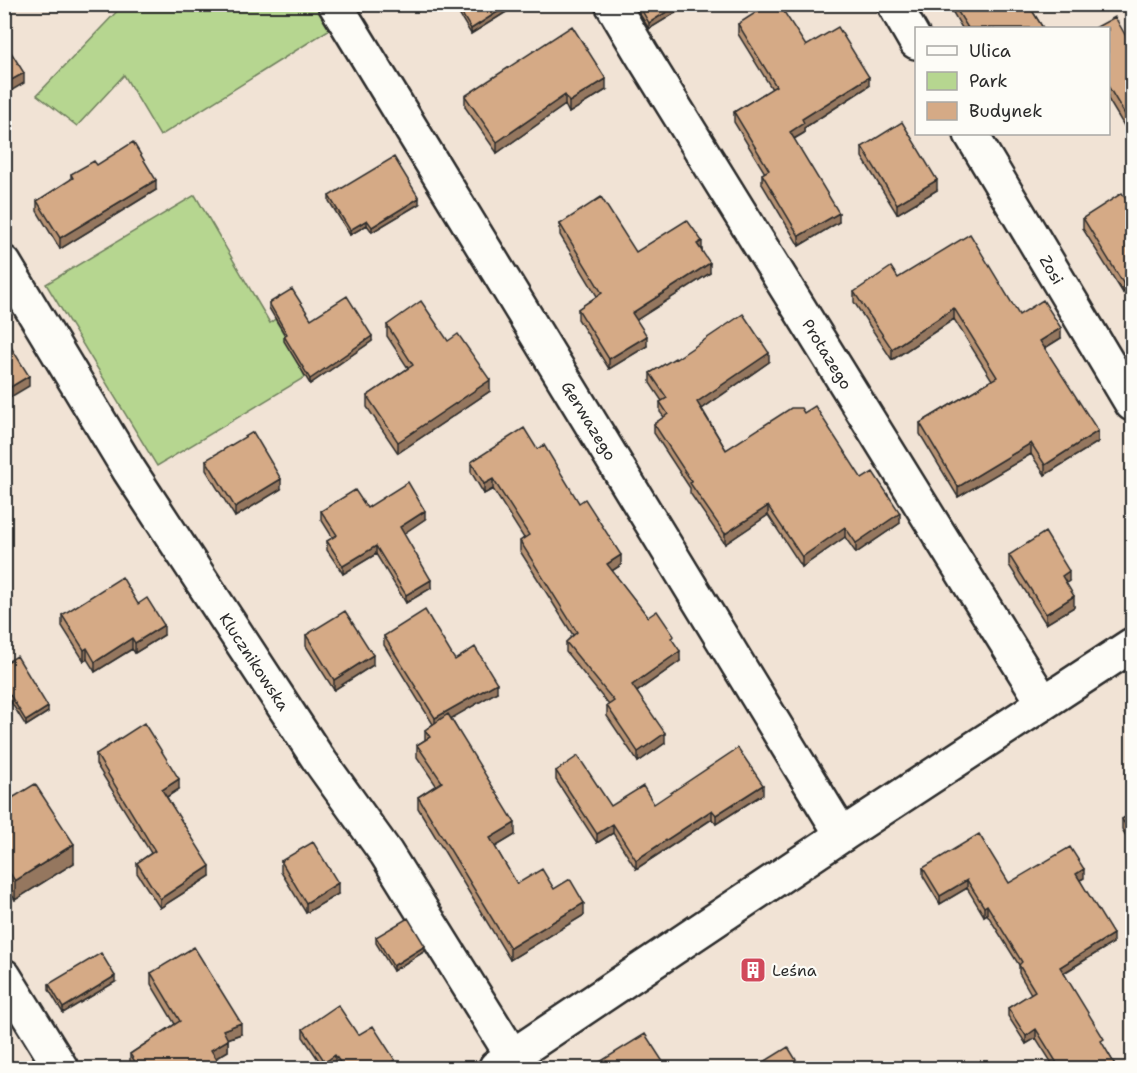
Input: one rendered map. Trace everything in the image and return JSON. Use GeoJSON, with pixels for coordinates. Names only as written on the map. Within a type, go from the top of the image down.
{"type":"FeatureCollection","features":[{"type":"Feature","properties":{"kind":"street","name":"Gerwazego"},"geometry":{"type":"LineString","coordinates":[[335,4],[842,836]]}},
{"type":"Feature","properties":{"kind":"street","name":"Protazego"},"geometry":{"type":"LineString","coordinates":[[612,4],[1043,702]]}},
{"type":"Feature","properties":{"kind":"street"},"geometry":{"type":"LineString","coordinates":[[894,4],[915,40]]}},
{"type":"Feature","properties":{"kind":"street","name":"Zosi"},"geometry":{"type":"LineString","coordinates":[[972,135],[1132,404]]}},
{"type":"Feature","properties":{"kind":"street","name":"Klucznikowska"},"geometry":{"type":"LineString","coordinates":[[4,263],[129,470],[317,757],[386,853],[509,1064]]}},
{"type":"Feature","properties":{"kind":"street"},"geometry":{"type":"LineString","coordinates":[[509,1064],[842,836],[1132,645]]}},
{"type":"Feature","properties":{"kind":"street"},"geometry":{"type":"LineString","coordinates":[[4,976],[62,1068]]}},
{"type":"Feature","properties":{"kind":"green space"},"geometry":{"type":"Polygon","coordinates":[[[123,5],[325,5],[338,24],[160,136],[124,75],[77,126],[37,95],[123,5]]]}},
{"type":"Feature","properties":{"kind":"green space"},"geometry":{"type":"Polygon","coordinates":[[[195,195],[270,323],[275,319],[305,377],[157,466],[46,284],[195,195]]]}},
{"type":"Feature","properties":{"kind":"building"},"geometry":{"type":"Polygon","coordinates":[[[456,4],[510,4],[471,29],[456,4]]]}},
{"type":"Feature","properties":{"kind":"building"},"geometry":{"type":"Polygon","coordinates":[[[638,4],[679,4],[649,23],[638,4]]]}},
{"type":"Feature","properties":{"kind":"building"},"geometry":{"type":"Polygon","coordinates":[[[769,4],[779,4],[806,46],[838,27],[869,77],[802,119],[804,123],[790,132],[839,213],[799,236],[762,174],[769,170],[734,112],[776,86],[738,24],[769,4]]]}},
{"type":"Feature","properties":{"kind":"building"},"geometry":{"type":"Polygon","coordinates":[[[953,4],[1028,4],[1042,27],[967,27],[953,4]]]}},
{"type":"Feature","properties":{"kind":"building"},"geometry":{"type":"Polygon","coordinates":[[[1115,17],[1132,47],[1132,126],[1110,89],[1110,27],[1097,27],[1115,17]]]}},
{"type":"Feature","properties":{"kind":"building"},"geometry":{"type":"Polygon","coordinates":[[[572,26],[606,79],[569,102],[565,95],[497,142],[465,96],[572,26]]]}},
{"type":"Feature","properties":{"kind":"building"},"geometry":{"type":"Polygon","coordinates":[[[4,41],[24,73],[4,84],[4,41]]]}},
{"type":"Feature","properties":{"kind":"building"},"geometry":{"type":"Polygon","coordinates":[[[902,122],[937,180],[897,204],[862,147],[902,122]]]}},
{"type":"Feature","properties":{"kind":"building"},"geometry":{"type":"Polygon","coordinates":[[[133,142],[156,180],[60,238],[37,201],[73,178],[71,174],[94,161],[97,165],[133,142]]]}},
{"type":"Feature","properties":{"kind":"building"},"geometry":{"type":"Polygon","coordinates":[[[394,157],[419,198],[372,227],[367,220],[350,230],[329,196],[394,157]]]}},
{"type":"Feature","properties":{"kind":"building"},"geometry":{"type":"Polygon","coordinates":[[[1122,193],[1132,209],[1132,277],[1123,283],[1083,218],[1122,193]]]}},
{"type":"Feature","properties":{"kind":"building"},"geometry":{"type":"Polygon","coordinates":[[[601,197],[636,252],[687,220],[702,241],[697,244],[710,263],[632,313],[647,336],[609,359],[578,309],[602,293],[560,224],[601,197]]]}},
{"type":"Feature","properties":{"kind":"building"},"geometry":{"type":"Polygon","coordinates":[[[970,234],[1019,315],[1043,300],[1061,328],[1040,341],[1098,431],[1045,465],[1031,443],[958,487],[920,423],[997,377],[954,308],[892,349],[854,292],[891,267],[898,278],[970,234]]]}},
{"type":"Feature","properties":{"kind":"building"},"geometry":{"type":"Polygon","coordinates":[[[292,289],[311,319],[347,296],[372,336],[310,379],[284,336],[287,334],[269,303],[292,289]]]}},
{"type":"Feature","properties":{"kind":"building"},"geometry":{"type":"Polygon","coordinates":[[[421,301],[448,341],[458,334],[490,380],[398,442],[367,396],[413,365],[387,325],[421,301]]]}},
{"type":"Feature","properties":{"kind":"building"},"geometry":{"type":"Polygon","coordinates":[[[743,314],[769,353],[697,402],[726,450],[791,408],[801,408],[804,413],[815,406],[862,479],[873,472],[900,513],[856,543],[845,527],[802,557],[768,506],[725,534],[654,424],[668,414],[660,402],[667,398],[650,373],[676,359],[743,314]]]}},
{"type":"Feature","properties":{"kind":"building"},"geometry":{"type":"Polygon","coordinates":[[[4,336],[29,376],[4,391],[4,336]]]}},
{"type":"Feature","properties":{"kind":"building"},"geometry":{"type":"Polygon","coordinates":[[[524,428],[537,449],[544,445],[579,503],[585,499],[621,555],[607,564],[648,617],[657,611],[674,636],[671,638],[680,651],[632,685],[665,733],[638,752],[607,706],[614,701],[566,642],[577,632],[520,541],[529,535],[493,479],[484,484],[471,462],[524,428]]]}},
{"type":"Feature","properties":{"kind":"building"},"geometry":{"type":"Polygon","coordinates":[[[253,432],[281,479],[235,507],[206,460],[253,432]]]}},
{"type":"Feature","properties":{"kind":"building"},"geometry":{"type":"Polygon","coordinates":[[[408,482],[425,511],[400,527],[431,580],[406,595],[376,546],[343,566],[327,541],[337,535],[321,511],[355,490],[367,508],[408,482]]]}},
{"type":"Feature","properties":{"kind":"building"},"geometry":{"type":"Polygon","coordinates":[[[1045,532],[1069,571],[1062,576],[1074,596],[1046,614],[1009,555],[1045,532]]]}},
{"type":"Feature","properties":{"kind":"building"},"geometry":{"type":"Polygon","coordinates":[[[122,577],[138,604],[147,598],[164,625],[135,643],[132,638],[95,662],[87,648],[84,650],[62,615],[122,577]]]}},
{"type":"Feature","properties":{"kind":"building"},"geometry":{"type":"Polygon","coordinates":[[[425,610],[455,660],[475,647],[497,683],[435,718],[384,636],[425,610]]]}},
{"type":"Feature","properties":{"kind":"building"},"geometry":{"type":"Polygon","coordinates":[[[345,611],[373,655],[334,680],[306,635],[345,611]]]}},
{"type":"Feature","properties":{"kind":"building"},"geometry":{"type":"Polygon","coordinates":[[[17,656],[48,707],[26,721],[4,685],[4,664],[17,656]]]}},
{"type":"Feature","properties":{"kind":"building"},"geometry":{"type":"Polygon","coordinates":[[[448,714],[515,823],[490,838],[517,884],[542,869],[554,889],[570,879],[584,903],[510,948],[418,797],[442,782],[417,745],[430,737],[425,730],[448,714]]]}},
{"type":"Feature","properties":{"kind":"building"},"geometry":{"type":"Polygon","coordinates":[[[144,723],[179,779],[162,790],[210,866],[160,899],[137,863],[155,851],[96,754],[144,723]]]}},
{"type":"Feature","properties":{"kind":"building"},"geometry":{"type":"Polygon","coordinates":[[[738,748],[763,785],[716,815],[712,810],[636,860],[613,824],[597,834],[556,771],[578,756],[611,806],[643,786],[654,804],[738,748]]]}},
{"type":"Feature","properties":{"kind":"building"},"geometry":{"type":"Polygon","coordinates":[[[35,784],[74,844],[15,881],[4,864],[4,803],[35,784]]]}},
{"type":"Feature","properties":{"kind":"building"},"geometry":{"type":"Polygon","coordinates":[[[1132,813],[1132,836],[1122,819],[1132,813]]]}},
{"type":"Feature","properties":{"kind":"building"},"geometry":{"type":"Polygon","coordinates":[[[979,834],[1009,883],[1070,847],[1084,869],[1076,874],[1113,934],[1060,967],[1104,1039],[1101,1041],[1117,1068],[1060,1068],[1036,1029],[1026,1036],[1008,1008],[1035,991],[1019,965],[1022,962],[987,905],[984,907],[967,880],[940,896],[923,868],[979,834]]]}},
{"type":"Feature","properties":{"kind":"building"},"geometry":{"type":"Polygon","coordinates":[[[313,842],[338,883],[306,903],[281,861],[313,842]]]}},
{"type":"Feature","properties":{"kind":"building"},"geometry":{"type":"Polygon","coordinates":[[[408,918],[425,946],[393,966],[376,937],[408,918]]]}},
{"type":"Feature","properties":{"kind":"building"},"geometry":{"type":"Polygon","coordinates":[[[194,947],[241,1023],[223,1030],[228,1040],[211,1050],[222,1068],[139,1068],[130,1054],[180,1021],[151,973],[194,947]]]}},
{"type":"Feature","properties":{"kind":"building"},"geometry":{"type":"Polygon","coordinates":[[[101,953],[115,976],[63,1008],[49,984],[101,953]]]}},
{"type":"Feature","properties":{"kind":"building"},"geometry":{"type":"Polygon","coordinates":[[[338,1005],[358,1035],[373,1026],[395,1060],[382,1068],[344,1068],[335,1055],[325,1062],[303,1029],[338,1005]]]}},
{"type":"Feature","properties":{"kind":"building"},"geometry":{"type":"Polygon","coordinates":[[[645,1034],[667,1068],[590,1068],[645,1034]]]}},
{"type":"Feature","properties":{"kind":"building"},"geometry":{"type":"Polygon","coordinates":[[[788,1047],[801,1068],[761,1068],[759,1065],[788,1047]]]}},
{"type":"Feature","properties":{"kind":"building"},"geometry":{"type":"Polygon","coordinates":[[[21,1061],[25,1068],[9,1068],[21,1061]]]}},
{"type":"Feature","properties":{"kind":"place","name":"Leśna"},"geometry":{"type":"Point","coordinates":[753,970]}}]}
